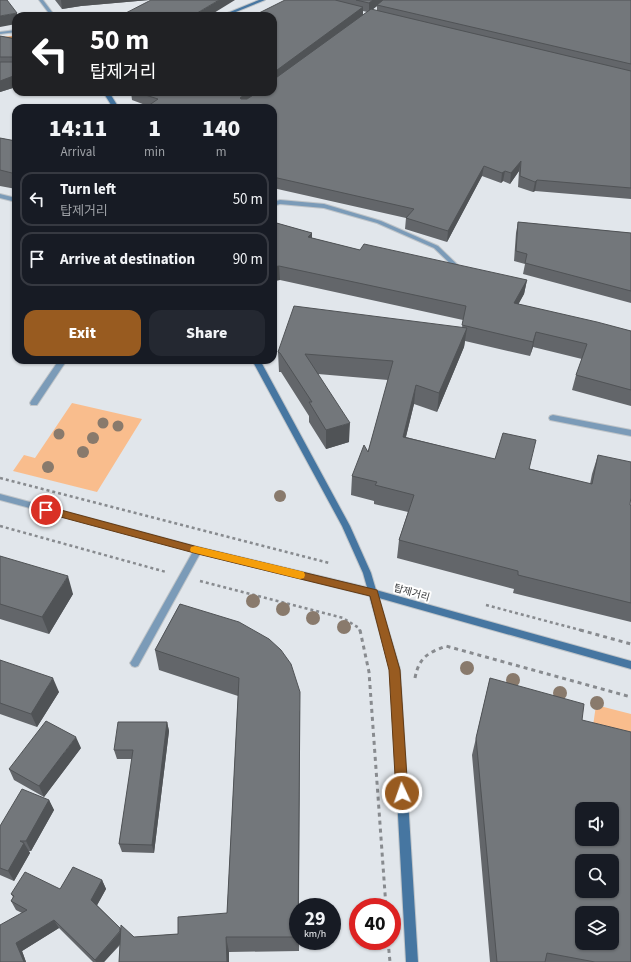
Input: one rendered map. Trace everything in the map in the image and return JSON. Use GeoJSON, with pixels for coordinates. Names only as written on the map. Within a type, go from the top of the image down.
{"type":"FeatureCollection","features":[{"type":"Feature","properties":{"kind":"street"},"geometry":{"type":"LineString","coordinates":[[41,0],[50,12]]}},
{"type":"Feature","properties":{"kind":"street"},"geometry":{"type":"LineString","coordinates":[[232,12],[263,0]]}},
{"type":"Feature","properties":{"kind":"street"},"geometry":{"type":"LineString","coordinates":[[0,33],[12,32]]}},
{"type":"Feature","properties":{"kind":"street"},"geometry":{"type":"LineString","coordinates":[[0,196],[12,199]]}},
{"type":"Feature","properties":{"kind":"street"},"geometry":{"type":"LineString","coordinates":[[277,203],[324,206],[379,222],[436,247],[461,271],[468,273]]}},
{"type":"Feature","properties":{"kind":"street"},"geometry":{"type":"LineString","coordinates":[[34,402],[60,364]]}},
{"type":"Feature","properties":{"kind":"street"},"geometry":{"type":"LineString","coordinates":[[258,364],[346,526],[367,573],[374,593],[394,670],[412,962]]}},
{"type":"Feature","properties":{"kind":"street"},"geometry":{"type":"LineString","coordinates":[[553,418],[631,433]]}},
{"type":"Feature","properties":{"kind":"street","name":"탑제거리"},"geometry":{"type":"LineString","coordinates":[[0,497],[198,550],[374,593],[631,665]]}},
{"type":"Feature","properties":{"kind":"street"},"geometry":{"type":"LineString","coordinates":[[135,663],[198,550]]}},
{"type":"Feature","properties":{"kind":"path"},"geometry":{"type":"LineString","coordinates":[[0,526],[343,618],[359,628],[369,672],[385,898]]}},
{"type":"Feature","properties":{"kind":"path"},"geometry":{"type":"LineString","coordinates":[[414,686],[416,672],[426,654],[446,646],[631,697]]}},
{"type":"Feature","properties":{"kind":"path"},"geometry":{"type":"LineString","coordinates":[[389,950],[390,962]]}},
{"type":"Feature","properties":{"kind":"shaded area"},"geometry":{"type":"Polygon","coordinates":[[[72,403],[142,419],[97,492],[13,471],[24,455],[35,458],[72,403]]]}},
{"type":"Feature","properties":{"kind":"shaded area"},"geometry":{"type":"Polygon","coordinates":[[[596,705],[631,714],[631,744],[592,733],[596,705]]]}},
{"type":"Feature","properties":{"kind":"building"},"geometry":{"type":"Polygon","coordinates":[[[0,0],[7,0],[16,12],[0,16],[0,0]]]}},
{"type":"Feature","properties":{"kind":"building"},"geometry":{"type":"Polygon","coordinates":[[[151,0],[219,0],[199,12],[128,12],[151,0]]]}},
{"type":"Feature","properties":{"kind":"building"},"geometry":{"type":"Polygon","coordinates":[[[285,0],[335,0],[363,7],[277,70],[277,12],[261,12],[285,0]]]}},
{"type":"Feature","properties":{"kind":"building"},"geometry":{"type":"Polygon","coordinates":[[[356,0],[373,0],[369,3],[356,0]]]}},
{"type":"Feature","properties":{"kind":"building"},"geometry":{"type":"Polygon","coordinates":[[[383,0],[631,0],[631,64],[377,5],[383,0]]]}},
{"type":"Feature","properties":{"kind":"building"},"geometry":{"type":"Polygon","coordinates":[[[371,9],[631,71],[631,188],[537,180],[535,182],[520,176],[521,161],[511,173],[505,171],[502,173],[484,166],[448,231],[406,218],[414,209],[277,178],[277,104],[151,104],[158,99],[149,96],[243,96],[240,98],[241,99],[247,99],[252,96],[277,96],[277,77],[371,9]]]}},
{"type":"Feature","properties":{"kind":"building"},"geometry":{"type":"Polygon","coordinates":[[[0,36],[12,38],[12,57],[0,57],[0,36]]]}},
{"type":"Feature","properties":{"kind":"building"},"geometry":{"type":"Polygon","coordinates":[[[0,62],[12,62],[12,76],[0,81],[0,62]]]}},
{"type":"Feature","properties":{"kind":"building"},"geometry":{"type":"Polygon","coordinates":[[[0,138],[12,140],[12,173],[0,170],[0,138]]]}},
{"type":"Feature","properties":{"kind":"building"},"geometry":{"type":"Polygon","coordinates":[[[518,222],[631,233],[631,291],[525,263],[527,254],[516,251],[518,222]]]}},
{"type":"Feature","properties":{"kind":"building"},"geometry":{"type":"Polygon","coordinates":[[[277,223],[312,233],[308,237],[360,250],[364,244],[527,280],[514,303],[631,331],[631,390],[576,375],[587,344],[536,332],[533,342],[462,325],[466,306],[277,266],[277,223]]]}},
{"type":"Feature","properties":{"kind":"building"},"geometry":{"type":"Polygon","coordinates":[[[294,306],[467,328],[439,393],[416,385],[403,437],[495,459],[503,433],[536,440],[529,469],[592,484],[598,455],[631,462],[631,603],[518,575],[518,571],[399,540],[414,495],[375,485],[377,482],[352,476],[364,445],[368,452],[393,361],[305,354],[350,423],[326,430],[309,402],[312,402],[278,352],[294,306]]]}},
{"type":"Feature","properties":{"kind":"building"},"geometry":{"type":"Polygon","coordinates":[[[0,556],[68,576],[42,617],[0,604],[0,556]]]}},
{"type":"Feature","properties":{"kind":"building"},"geometry":{"type":"Polygon","coordinates":[[[180,604],[239,622],[269,639],[281,650],[291,664],[300,692],[298,898],[289,898],[289,937],[226,937],[227,962],[119,962],[121,925],[134,937],[178,934],[178,917],[227,913],[239,678],[155,650],[180,604]]]}},
{"type":"Feature","properties":{"kind":"building"},"geometry":{"type":"Polygon","coordinates":[[[0,660],[53,678],[31,714],[0,703],[0,660]]]}},
{"type":"Feature","properties":{"kind":"building"},"geometry":{"type":"Polygon","coordinates":[[[490,678],[584,704],[582,720],[631,732],[631,962],[595,962],[547,953],[545,962],[497,962],[476,738],[490,678]]]}},
{"type":"Feature","properties":{"kind":"building"},"geometry":{"type":"Polygon","coordinates":[[[46,721],[76,737],[39,786],[9,769],[46,721]]]}},
{"type":"Feature","properties":{"kind":"building"},"geometry":{"type":"Polygon","coordinates":[[[118,722],[167,722],[152,845],[119,844],[133,750],[114,750],[118,722]]]}},
{"type":"Feature","properties":{"kind":"building"},"geometry":{"type":"Polygon","coordinates":[[[22,789],[49,800],[26,841],[20,841],[24,843],[8,871],[0,868],[0,826],[22,789]]]}},
{"type":"Feature","properties":{"kind":"building"},"geometry":{"type":"Polygon","coordinates":[[[73,867],[102,880],[91,900],[120,928],[120,931],[95,960],[54,920],[16,943],[24,962],[0,962],[0,925],[27,910],[11,901],[14,896],[11,894],[25,872],[60,889],[73,867]]]}},
{"type":"Feature","properties":{"kind":"waterway"},"geometry":{"type":"LineString","coordinates":[[0,38],[12,37]]}},
{"type":"Feature","properties":{"kind":"slow traffic"},"geometry":{"type":"LineString","coordinates":[[195,550],[300,575]]}},
{"type":"Feature","properties":{"kind":"route"},"geometry":{"type":"LineString","coordinates":[[46,510],[198,550],[374,593],[394,670],[402,793]]}}]}
